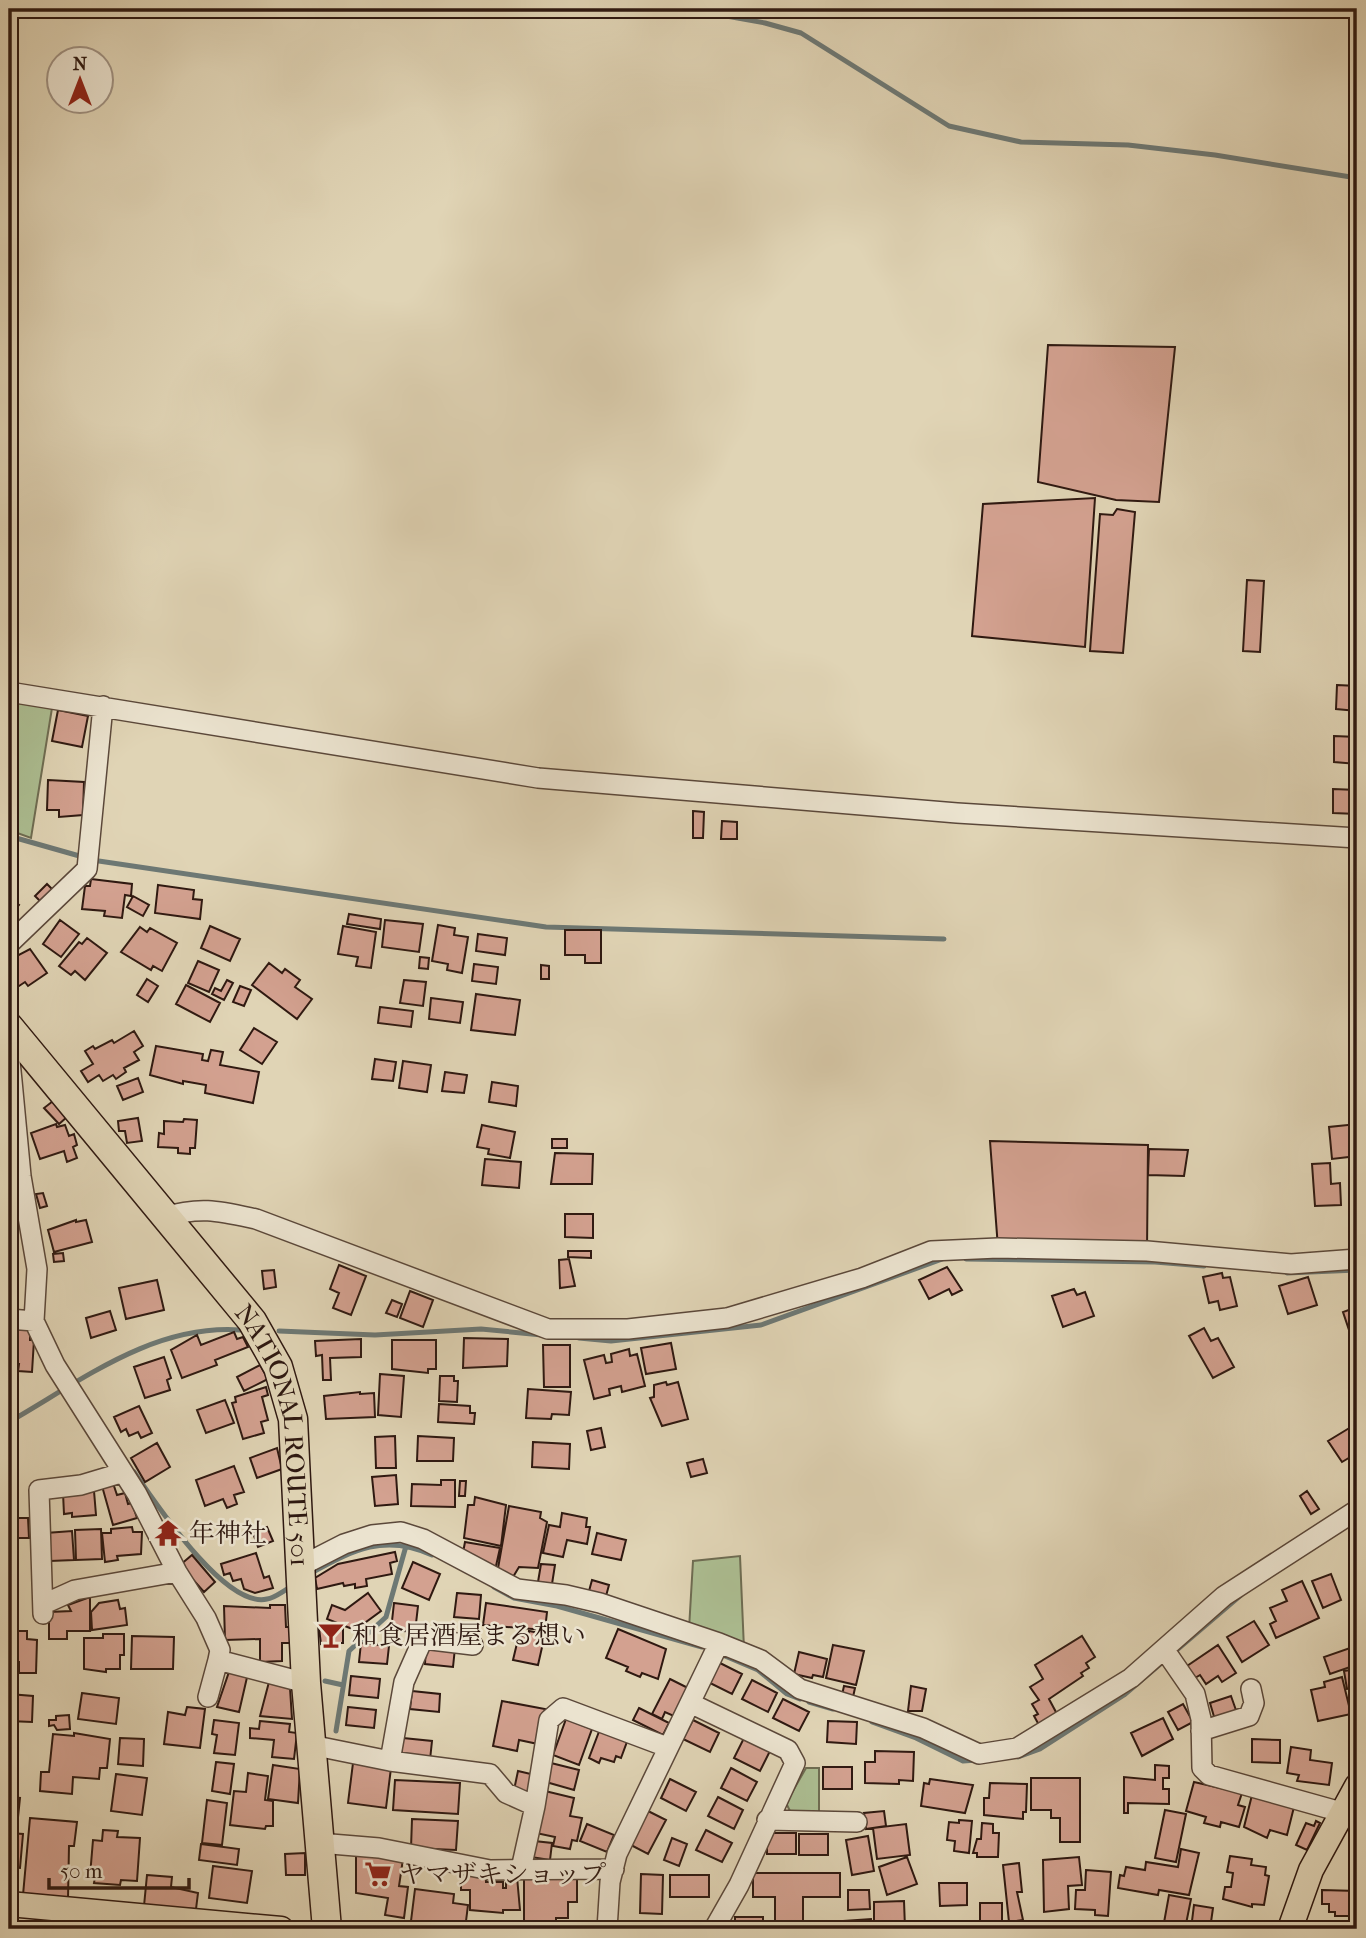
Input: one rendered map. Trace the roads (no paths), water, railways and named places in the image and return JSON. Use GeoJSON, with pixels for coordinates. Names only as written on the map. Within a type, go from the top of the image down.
{"type":"FeatureCollection","features":[{"type":"Feature","properties":{"kind":"highway","name":"NATIONAL ROUTE 501"},"geometry":{"type":"LineString","coordinates":[[11,1031],[251,1321],[278,1367],[287,1391],[296,1452],[306,1682],[327,1929]]}},
{"type":"Feature","properties":{"kind":"main road"},"geometry":{"type":"LineString","coordinates":[[1290,1929],[1311,1870],[1357,1786]]}},
{"type":"Feature","properties":{"kind":"main road"},"geometry":{"type":"LineString","coordinates":[[9,1905],[220,1926],[281,1929]]}},
{"type":"Feature","properties":{"kind":"street"},"geometry":{"type":"LineString","coordinates":[[9,692],[538,778],[970,814],[1357,838]]}},
{"type":"Feature","properties":{"kind":"street"},"geometry":{"type":"LineString","coordinates":[[9,944],[87,869],[103,706]]}},
{"type":"Feature","properties":{"kind":"street"},"geometry":{"type":"LineString","coordinates":[[11,1031],[10,1081],[21,1176],[37,1269],[34,1321],[55,1365],[136,1494],[177,1572],[206,1618],[220,1650],[208,1698]]}},
{"type":"Feature","properties":{"kind":"street"},"geometry":{"type":"LineString","coordinates":[[164,1217],[189,1209],[209,1209],[256,1219],[548,1329],[578,1332],[727,1318],[862,1278],[931,1251],[998,1248],[1147,1251],[1291,1264],[1357,1259]]}},
{"type":"Feature","properties":{"kind":"street"},"geometry":{"type":"LineString","coordinates":[[9,1319],[34,1321]]}},
{"type":"Feature","properties":{"kind":"street"},"geometry":{"type":"LineString","coordinates":[[121,1473],[81,1485],[39,1490],[43,1609],[75,1590],[177,1572]]}},
{"type":"Feature","properties":{"kind":"street"},"geometry":{"type":"LineString","coordinates":[[299,1567],[344,1544],[372,1535],[401,1532],[422,1539],[517,1588],[566,1595],[600,1604],[715,1650],[761,1660],[800,1689],[923,1728],[979,1754],[1017,1748],[1131,1678],[1224,1596],[1357,1510]]}},
{"type":"Feature","properties":{"kind":"street"},"geometry":{"type":"LineString","coordinates":[[390,1761],[404,1682],[422,1639],[473,1646]]}},
{"type":"Feature","properties":{"kind":"street"},"geometry":{"type":"LineString","coordinates":[[1164,1649],[1195,1694],[1201,1731],[1202,1768],[1209,1775],[1341,1812]]}},
{"type":"Feature","properties":{"kind":"street"},"geometry":{"type":"LineString","coordinates":[[607,1929],[617,1854],[715,1650]]}},
{"type":"Feature","properties":{"kind":"street"},"geometry":{"type":"LineString","coordinates":[[218,1660],[306,1682]]}},
{"type":"Feature","properties":{"kind":"street"},"geometry":{"type":"LineString","coordinates":[[1201,1731],[1249,1716],[1254,1703],[1251,1689]]}},
{"type":"Feature","properties":{"kind":"street"},"geometry":{"type":"LineString","coordinates":[[690,1703],[788,1750],[795,1763],[739,1885],[714,1929]]}},
{"type":"Feature","properties":{"kind":"street"},"geometry":{"type":"LineString","coordinates":[[522,1869],[549,1720],[563,1708],[667,1747]]}},
{"type":"Feature","properties":{"kind":"street"},"geometry":{"type":"LineString","coordinates":[[311,1745],[390,1761],[490,1774],[506,1793],[535,1805]]}},
{"type":"Feature","properties":{"kind":"street"},"geometry":{"type":"LineString","coordinates":[[767,1820],[857,1822]]}},
{"type":"Feature","properties":{"kind":"street"},"geometry":{"type":"LineString","coordinates":[[319,1843],[340,1842],[379,1848],[490,1870],[614,1869]]}},
{"type":"Feature","properties":{"kind":"waterway"},"geometry":{"type":"LineString","coordinates":[[687,9],[765,23],[801,33],[949,126],[1021,142],[1128,145],[1215,155],[1357,178]]}},
{"type":"Feature","properties":{"kind":"waterway"},"geometry":{"type":"LineString","coordinates":[[9,836],[83,857]]}},
{"type":"Feature","properties":{"kind":"waterway"},"geometry":{"type":"LineString","coordinates":[[92,860],[546,927],[944,939]]}},
{"type":"Feature","properties":{"kind":"waterway"},"geometry":{"type":"LineString","coordinates":[[579,1338],[611,1341],[761,1325],[945,1258]]}},
{"type":"Feature","properties":{"kind":"waterway"},"geometry":{"type":"LineString","coordinates":[[966,1259],[1155,1262],[1204,1266]]}},
{"type":"Feature","properties":{"kind":"waterway"},"geometry":{"type":"LineString","coordinates":[[1287,1273],[1357,1270]]}},
{"type":"Feature","properties":{"kind":"waterway"},"geometry":{"type":"LineString","coordinates":[[279,1331],[375,1335],[481,1329],[542,1335]]}},
{"type":"Feature","properties":{"kind":"waterway"},"geometry":{"type":"LineString","coordinates":[[9,1422],[91,1373],[148,1346],[177,1336],[240,1330]]}},
{"type":"Feature","properties":{"kind":"waterway"},"geometry":{"type":"LineString","coordinates":[[134,1472],[174,1528],[231,1588],[250,1598],[267,1599],[291,1587]]}},
{"type":"Feature","properties":{"kind":"waterway"},"geometry":{"type":"LineString","coordinates":[[311,1573],[341,1557],[370,1547],[399,1545],[432,1555]]}},
{"type":"Feature","properties":{"kind":"waterway"},"geometry":{"type":"LineString","coordinates":[[336,1731],[349,1651],[386,1617],[406,1546]]}},
{"type":"Feature","properties":{"kind":"waterway"},"geometry":{"type":"LineString","coordinates":[[494,1587],[514,1598],[557,1606],[702,1647]]}},
{"type":"Feature","properties":{"kind":"waterway"},"geometry":{"type":"LineString","coordinates":[[1018,1757],[1040,1749],[1124,1695],[1241,1595]]}},
{"type":"Feature","properties":{"kind":"waterway"},"geometry":{"type":"LineString","coordinates":[[718,1653],[758,1670],[787,1694],[800,1699]]}},
{"type":"Feature","properties":{"kind":"waterway"},"geometry":{"type":"LineString","coordinates":[[325,1681],[343,1685]]}},
{"type":"Feature","properties":{"kind":"waterway"},"geometry":{"type":"LineString","coordinates":[[809,1702],[833,1709]]}},
{"type":"Feature","properties":{"kind":"waterway"},"geometry":{"type":"LineString","coordinates":[[872,1722],[916,1738],[963,1761],[977,1760]]}},
{"type":"Feature","properties":{"kind":"place","name":"年神社"},"geometry":{"type":"Point","coordinates":[168,1533]}},
{"type":"Feature","properties":{"kind":"place","name":"和食居酒屋まる想い"},"geometry":{"type":"Point","coordinates":[331,1635]}},
{"type":"Feature","properties":{"kind":"place","name":"ヤマザキショップ"},"geometry":{"type":"Point","coordinates":[378,1874]}}]}
